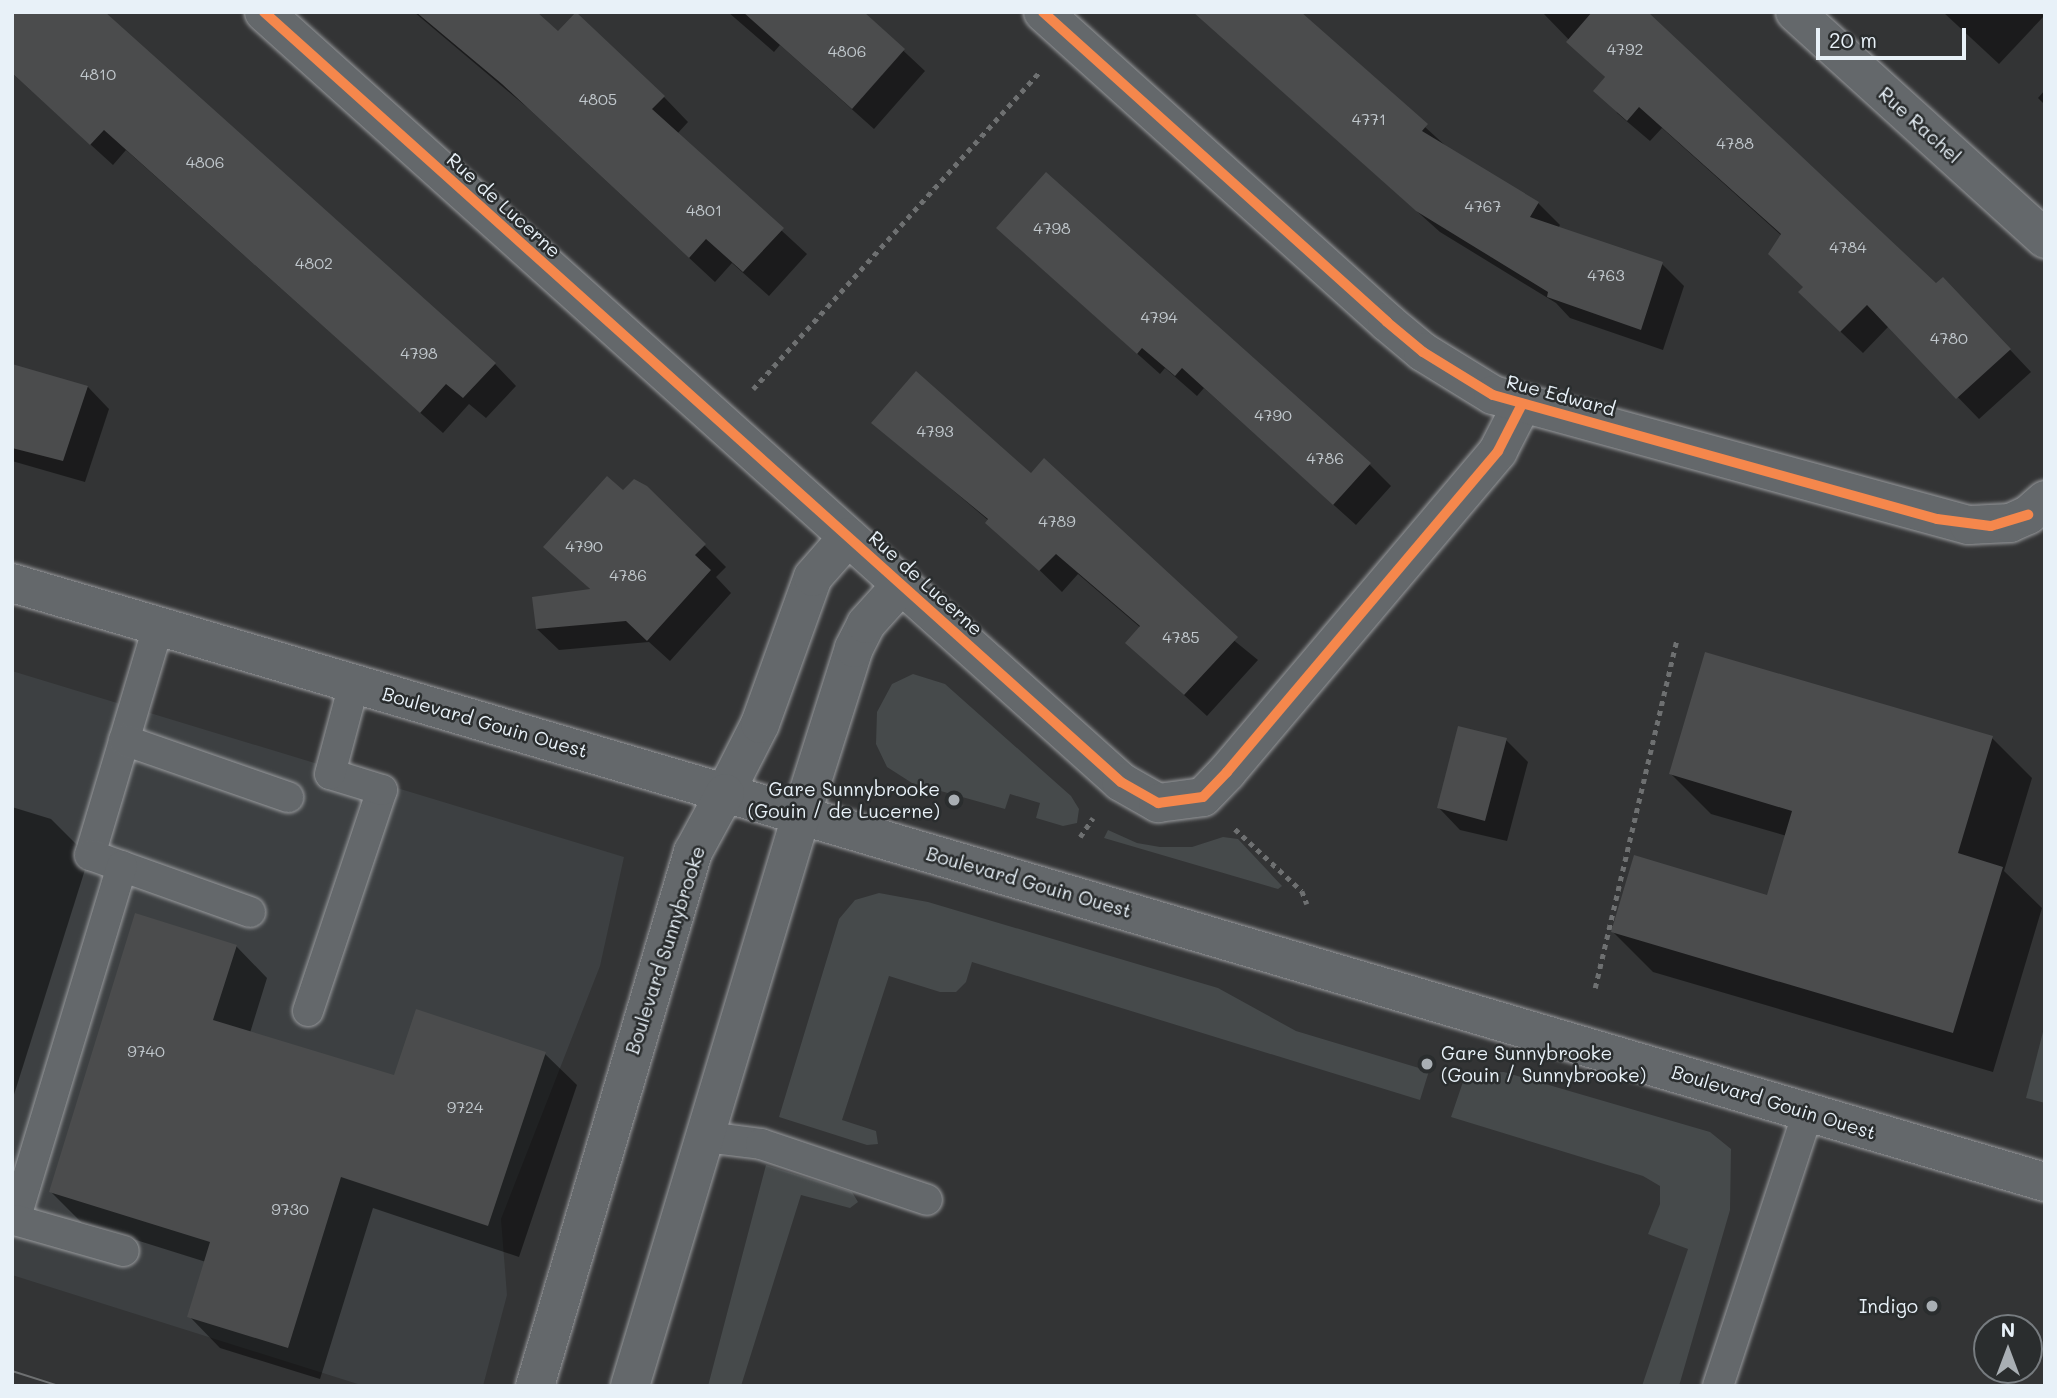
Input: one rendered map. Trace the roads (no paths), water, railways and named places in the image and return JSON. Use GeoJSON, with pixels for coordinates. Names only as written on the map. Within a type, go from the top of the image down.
{"type":"FeatureCollection","features":[{"type":"Feature","properties":{"kind":"street","name":"Rue de Lucerne"},"geometry":{"type":"LineString","coordinates":[[264,12],[1121,782],[1158,803],[1203,797],[1498,451],[1522,404]]}},
{"type":"Feature","properties":{"kind":"street","name":"Rue Edward"},"geometry":{"type":"LineString","coordinates":[[1043,12],[1423,352],[1493,395],[1937,519],[1991,526],[2036,508]]}},
{"type":"Feature","properties":{"kind":"street","name":"Rue Rachel"},"geometry":{"type":"LineString","coordinates":[[1795,12],[2045,239]]}},
{"type":"Feature","properties":{"kind":"street","name":"Boulevard Sunnybrooke"},"geometry":{"type":"LineString","coordinates":[[535,1386],[693,852],[760,724],[813,577],[848,537]]}},
{"type":"Feature","properties":{"kind":"street","name":"Boulevard Gouin Ouest"},"geometry":{"type":"LineString","coordinates":[[12,583],[2045,1182]]}},
{"type":"Feature","properties":{"kind":"street"},"geometry":{"type":"LineString","coordinates":[[630,1386],[801,816],[855,648],[866,624],[902,584]]}},
{"type":"Feature","properties":{"kind":"lane"},"geometry":{"type":"LineString","coordinates":[[158,627],[90,855],[250,912]]}},
{"type":"Feature","properties":{"kind":"lane"},"geometry":{"type":"LineString","coordinates":[[308,1012],[382,790],[330,774],[354,684]]}},
{"type":"Feature","properties":{"kind":"lane"},"geometry":{"type":"LineString","coordinates":[[124,740],[288,797]]}},
{"type":"Feature","properties":{"kind":"lane"},"geometry":{"type":"LineString","coordinates":[[122,866],[15,1220],[124,1251]]}},
{"type":"Feature","properties":{"kind":"lane"},"geometry":{"type":"LineString","coordinates":[[1718,1386],[1808,1112]]}},
{"type":"Feature","properties":{"kind":"lane"},"geometry":{"type":"LineString","coordinates":[[706,1137],[761,1144],[927,1200]]}},
{"type":"Feature","properties":{"kind":"tram line"},"geometry":{"type":"LineString","coordinates":[[12,1371],[59,1386]]}},
{"type":"Feature","properties":{"kind":"place","name":"Gare Sunnybrooke (Gouin / de Lucerne)"},"geometry":{"type":"Point","coordinates":[954,800]}},
{"type":"Feature","properties":{"kind":"place","name":"Gare Sunnybrooke (Gouin / Sunnybrooke)"},"geometry":{"type":"Point","coordinates":[1427,1064]}},
{"type":"Feature","properties":{"kind":"place","name":"Indigo"},"geometry":{"type":"Point","coordinates":[1932,1306]}}]}
